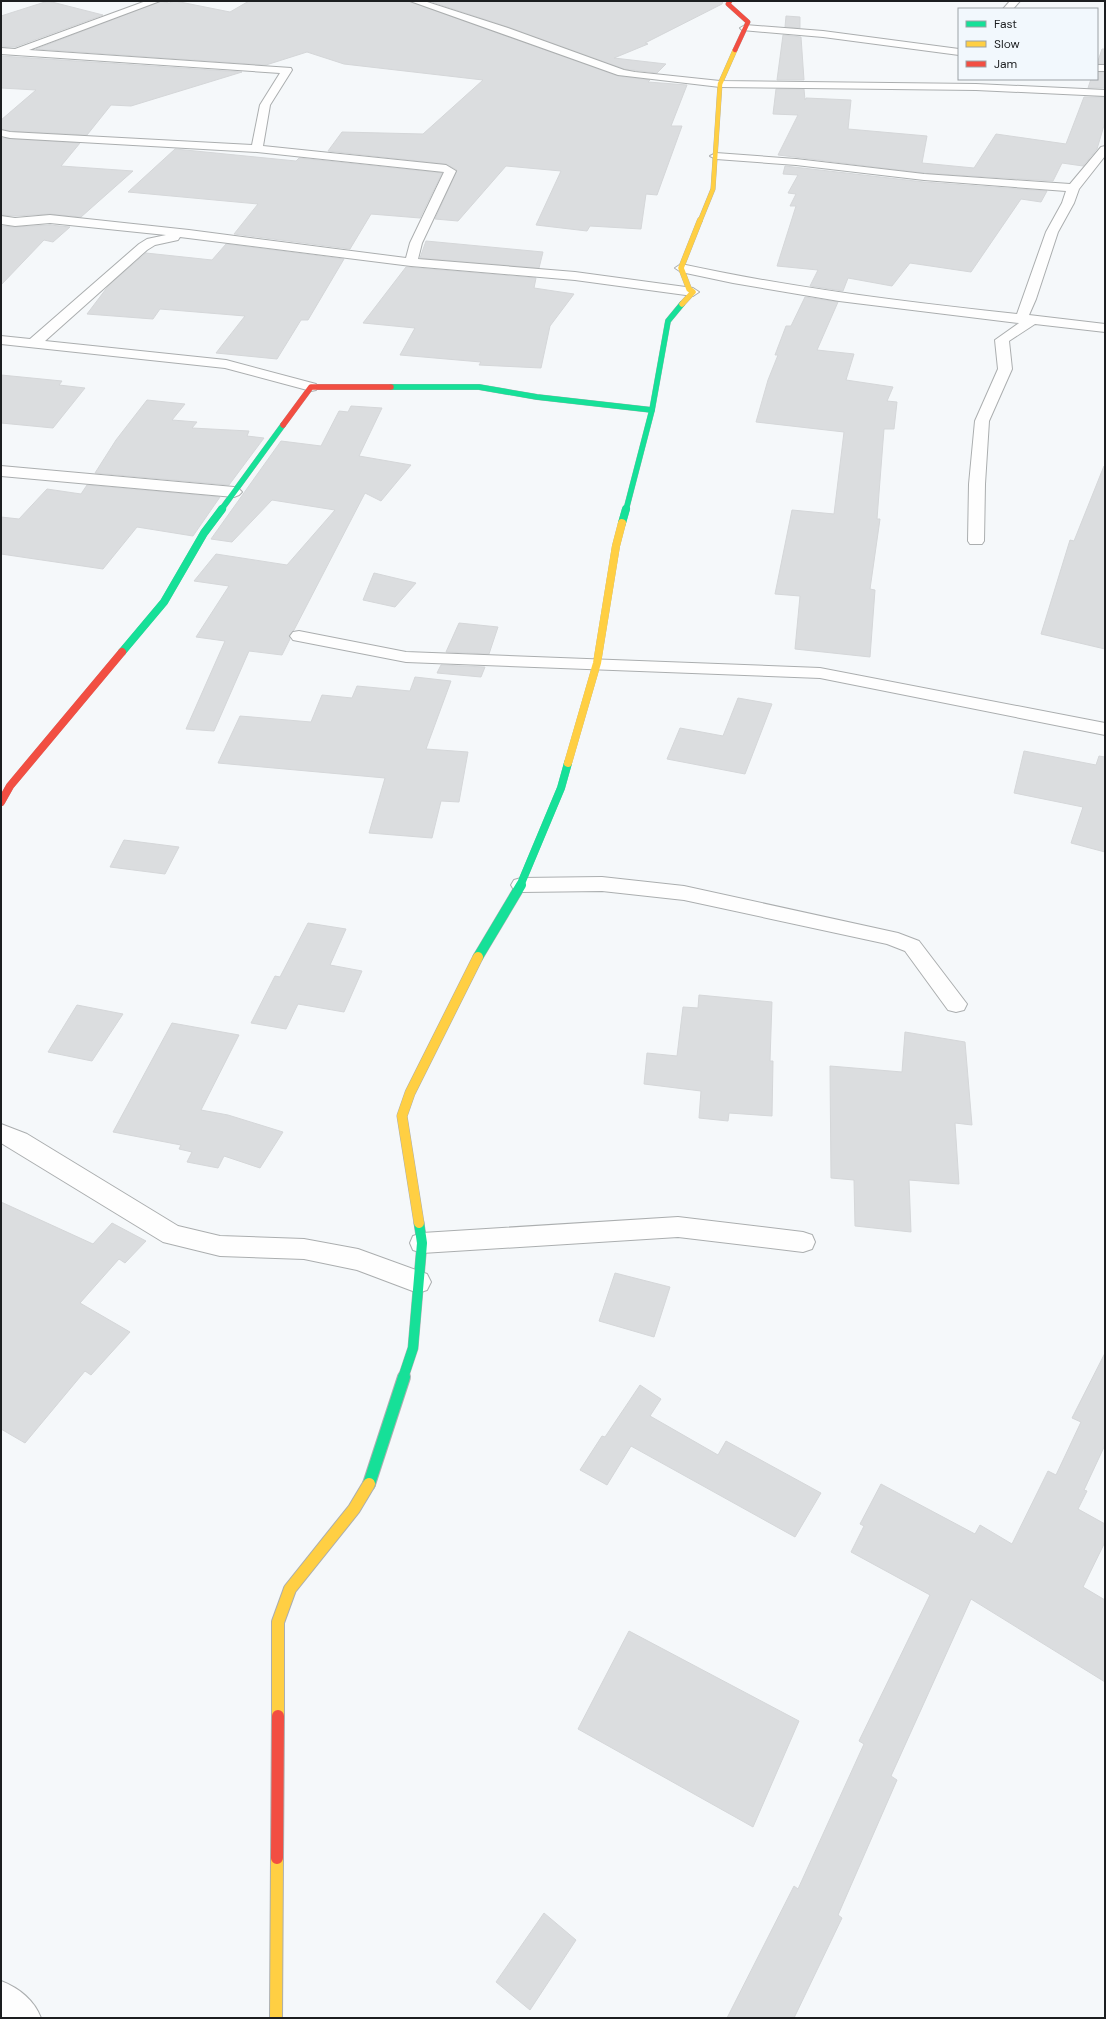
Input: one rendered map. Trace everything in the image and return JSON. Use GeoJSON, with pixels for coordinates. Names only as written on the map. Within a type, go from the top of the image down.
{"type":"FeatureCollection","features":[{"type":"Feature","properties":{"kind":"street"},"geometry":{"type":"LineString","coordinates":[[4,53],[155,1]]}},
{"type":"Feature","properties":{"kind":"street"},"geometry":{"type":"LineString","coordinates":[[415,1],[505,30],[622,73],[720,84],[976,87],[1105,93]]}},
{"type":"Feature","properties":{"kind":"street"},"geometry":{"type":"LineString","coordinates":[[693,292],[688,289],[681,268],[713,189],[720,84],[748,22],[728,4],[730,1]]}},
{"type":"Feature","properties":{"kind":"street"},"geometry":{"type":"LineString","coordinates":[[745,28],[823,34],[958,52]]}},
{"type":"Feature","properties":{"kind":"street"},"geometry":{"type":"LineString","coordinates":[[4,53],[287,70],[265,105],[257,149]]}},
{"type":"Feature","properties":{"kind":"street"},"geometry":{"type":"LineString","coordinates":[[1,133],[10,135],[257,149],[446,168],[450,171],[416,243],[411,262]]}},
{"type":"Feature","properties":{"kind":"street"},"geometry":{"type":"LineString","coordinates":[[976,541],[977,484],[982,421],[1005,369],[1002,340],[1026,320],[1030,299],[1052,232],[1068,202],[1073,188],[1105,149]]}},
{"type":"Feature","properties":{"kind":"street"},"geometry":{"type":"LineString","coordinates":[[716,156],[796,162],[924,177],[1073,188]]}},
{"type":"Feature","properties":{"kind":"street"},"geometry":{"type":"LineString","coordinates":[[1,220],[15,222],[50,219],[189,234],[411,262],[575,276],[693,292]]}},
{"type":"Feature","properties":{"kind":"street"},"geometry":{"type":"LineString","coordinates":[[34,343],[143,247],[160,239],[189,234]]}},
{"type":"Feature","properties":{"kind":"street"},"geometry":{"type":"LineString","coordinates":[[681,268],[736,281],[887,303],[1105,328]]}},
{"type":"Feature","properties":{"kind":"street"},"geometry":{"type":"LineString","coordinates":[[276,2018],[278,1622],[290,1589],[354,1509],[371,1481],[413,1348],[422,1243],[402,1116],[410,1093],[471,969],[521,885],[561,788],[597,663],[616,546],[652,410],[668,321],[693,292]]}},
{"type":"Feature","properties":{"kind":"street"},"geometry":{"type":"LineString","coordinates":[[1,340],[226,364],[311,387],[479,387],[536,398],[652,410]]}},
{"type":"Feature","properties":{"kind":"street"},"geometry":{"type":"LineString","coordinates":[[1,802],[10,786],[164,602],[204,533],[311,387]]}},
{"type":"Feature","properties":{"kind":"street"},"geometry":{"type":"LineString","coordinates":[[1,471],[234,492]]}},
{"type":"Feature","properties":{"kind":"street"},"geometry":{"type":"LineString","coordinates":[[299,636],[406,657],[501,662],[597,663],[820,673],[1105,729]]}},
{"type":"Feature","properties":{"kind":"street"},"geometry":{"type":"LineString","coordinates":[[521,885],[602,884],[684,893],[891,938],[912,946],[956,1004]]}},
{"type":"Feature","properties":{"kind":"street"},"geometry":{"type":"LineString","coordinates":[[1,1133],[19,1141],[172,1235],[220,1246],[304,1249],[358,1260],[418,1282]]}},
{"type":"Feature","properties":{"kind":"street"},"geometry":{"type":"LineString","coordinates":[[422,1243],[678,1227],[803,1242]]}},
{"type":"Feature","properties":{"kind":"street"},"geometry":{"type":"LineString","coordinates":[[1,1998],[24,2018]]}},
{"type":"Feature","properties":{"kind":"building"},"geometry":{"type":"Polygon","coordinates":[[[48,1],[103,15],[15,47],[1,47],[1,16],[48,1]]]}},
{"type":"Feature","properties":{"kind":"building"},"geometry":{"type":"Polygon","coordinates":[[[161,1],[169,3],[175,1],[230,12],[249,1],[409,1],[618,76],[650,80],[648,82],[687,85],[671,126],[682,126],[657,195],[646,194],[641,229],[590,226],[587,231],[536,225],[561,171],[506,166],[458,221],[435,219],[457,170],[446,164],[328,151],[342,132],[423,134],[483,80],[344,64],[307,52],[266,65],[36,49],[161,1]]]}},
{"type":"Feature","properties":{"kind":"building"},"geometry":{"type":"Polygon","coordinates":[[[429,1],[723,1],[722,4],[645,43],[648,44],[614,58],[666,64],[657,73],[624,69],[508,27],[429,1]]]}},
{"type":"Feature","properties":{"kind":"building"},"geometry":{"type":"Polygon","coordinates":[[[786,16],[800,17],[800,28],[785,27],[786,16]]]}},
{"type":"Feature","properties":{"kind":"building"},"geometry":{"type":"Polygon","coordinates":[[[783,35],[801,37],[804,80],[777,80],[783,35]]]}},
{"type":"Feature","properties":{"kind":"building"},"geometry":{"type":"Polygon","coordinates":[[[1102,49],[1105,49],[1105,64],[1098,64],[1102,49]]]}},
{"type":"Feature","properties":{"kind":"building"},"geometry":{"type":"Polygon","coordinates":[[[1,56],[242,72],[131,106],[111,105],[87,135],[10,131],[1,129],[1,120],[36,90],[1,88],[1,56]]]}},
{"type":"Feature","properties":{"kind":"building"},"geometry":{"type":"Polygon","coordinates":[[[1098,72],[1105,72],[1105,88],[1088,88],[1091,80],[1098,80],[1098,72]]]}},
{"type":"Feature","properties":{"kind":"building"},"geometry":{"type":"Polygon","coordinates":[[[776,89],[804,89],[805,100],[806,98],[851,100],[848,129],[927,136],[922,163],[974,168],[996,134],[1066,144],[1084,97],[1105,97],[1105,122],[1097,149],[1083,166],[1062,163],[1053,181],[924,173],[778,155],[798,115],[773,114],[776,89]]]}},
{"type":"Feature","properties":{"kind":"building"},"geometry":{"type":"Polygon","coordinates":[[[1,138],[80,143],[61,166],[133,171],[81,217],[50,214],[15,216],[1,215],[1,138]]]}},
{"type":"Feature","properties":{"kind":"building"},"geometry":{"type":"Polygon","coordinates":[[[175,149],[296,161],[299,158],[442,173],[420,218],[371,214],[350,249],[234,234],[258,204],[128,192],[175,149]]]}},
{"type":"Feature","properties":{"kind":"building"},"geometry":{"type":"Polygon","coordinates":[[[785,166],[924,182],[1047,191],[1041,202],[1021,199],[971,272],[910,263],[892,286],[848,278],[843,291],[810,286],[818,270],[777,266],[796,206],[790,206],[796,194],[788,193],[798,175],[783,174],[785,166]]]}},
{"type":"Feature","properties":{"kind":"building"},"geometry":{"type":"Polygon","coordinates":[[[50,225],[70,227],[53,242],[44,240],[1,285],[1,226],[15,227],[50,225]]]}},
{"type":"Feature","properties":{"kind":"building"},"geometry":{"type":"Polygon","coordinates":[[[426,241],[543,252],[539,268],[420,258],[426,241]]]}},
{"type":"Feature","properties":{"kind":"building"},"geometry":{"type":"Polygon","coordinates":[[[226,244],[344,259],[308,320],[301,320],[277,359],[216,353],[245,316],[160,309],[153,319],[87,314],[109,285],[146,253],[212,260],[226,244]]]}},
{"type":"Feature","properties":{"kind":"building"},"geometry":{"type":"Polygon","coordinates":[[[406,267],[536,278],[534,288],[574,294],[550,326],[541,368],[479,365],[481,362],[400,355],[415,328],[363,323],[406,267]]]}},
{"type":"Feature","properties":{"kind":"building"},"geometry":{"type":"Polygon","coordinates":[[[805,297],[838,302],[817,350],[854,354],[846,380],[893,387],[887,401],[897,402],[894,429],[884,429],[877,519],[880,519],[870,589],[875,590],[870,657],[795,649],[800,596],[775,594],[792,510],[834,514],[844,432],[756,422],[768,380],[778,355],[775,355],[786,326],[791,326],[805,297]]]}},
{"type":"Feature","properties":{"kind":"building"},"geometry":{"type":"Polygon","coordinates":[[[1,375],[62,381],[59,385],[85,388],[53,428],[1,423],[1,375]]]}},
{"type":"Feature","properties":{"kind":"building"},"geometry":{"type":"Polygon","coordinates":[[[147,400],[185,404],[172,420],[197,422],[192,428],[249,431],[247,436],[264,438],[229,485],[95,473],[116,440],[147,400]]]}},
{"type":"Feature","properties":{"kind":"building"},"geometry":{"type":"Polygon","coordinates":[[[351,406],[382,408],[359,456],[411,465],[381,501],[365,493],[294,630],[289,635],[290,639],[282,655],[249,651],[214,731],[186,729],[225,641],[196,637],[229,586],[194,581],[216,554],[287,565],[335,510],[272,500],[232,542],[211,539],[281,441],[321,446],[339,411],[348,412],[351,406]]]}},
{"type":"Feature","properties":{"kind":"building"},"geometry":{"type":"Polygon","coordinates":[[[1104,466],[1105,649],[1041,634],[1070,540],[1074,541],[1104,466]]]}},
{"type":"Feature","properties":{"kind":"building"},"geometry":{"type":"Polygon","coordinates":[[[87,485],[220,497],[193,536],[137,527],[103,569],[1,554],[1,517],[19,519],[47,489],[81,494],[87,485]]]}},
{"type":"Feature","properties":{"kind":"building"},"geometry":{"type":"Polygon","coordinates":[[[374,573],[416,583],[395,607],[363,600],[374,573]]]}},
{"type":"Feature","properties":{"kind":"building"},"geometry":{"type":"Polygon","coordinates":[[[459,623],[498,627],[489,654],[446,652],[459,623]]]}},
{"type":"Feature","properties":{"kind":"building"},"geometry":{"type":"Polygon","coordinates":[[[441,665],[485,667],[481,677],[437,673],[441,665]]]}},
{"type":"Feature","properties":{"kind":"building"},"geometry":{"type":"Polygon","coordinates":[[[415,677],[451,681],[426,749],[468,752],[459,802],[441,801],[432,838],[369,833],[385,778],[218,763],[240,716],[311,722],[322,695],[352,698],[357,686],[410,691],[415,677]]]}},
{"type":"Feature","properties":{"kind":"building"},"geometry":{"type":"Polygon","coordinates":[[[738,698],[772,704],[745,774],[667,759],[680,728],[723,736],[738,698]]]}},
{"type":"Feature","properties":{"kind":"building"},"geometry":{"type":"Polygon","coordinates":[[[1024,751],[1096,765],[1099,756],[1105,757],[1105,852],[1071,843],[1083,807],[1014,793],[1024,751]]]}},
{"type":"Feature","properties":{"kind":"building"},"geometry":{"type":"Polygon","coordinates":[[[124,840],[179,847],[165,874],[110,867],[124,840]]]}},
{"type":"Feature","properties":{"kind":"building"},"geometry":{"type":"Polygon","coordinates":[[[308,923],[346,929],[330,965],[362,971],[344,1012],[298,1004],[286,1029],[251,1023],[275,976],[280,977],[308,923]]]}},
{"type":"Feature","properties":{"kind":"building"},"geometry":{"type":"Polygon","coordinates":[[[699,995],[772,1002],[770,1061],[773,1061],[772,1116],[729,1113],[728,1121],[699,1118],[701,1091],[644,1084],[647,1053],[677,1056],[683,1007],[698,1008],[699,995]]]}},
{"type":"Feature","properties":{"kind":"building"},"geometry":{"type":"Polygon","coordinates":[[[77,1005],[123,1014],[92,1061],[48,1052],[77,1005]]]}},
{"type":"Feature","properties":{"kind":"building"},"geometry":{"type":"Polygon","coordinates":[[[172,1023],[239,1035],[201,1110],[228,1115],[283,1132],[260,1168],[224,1156],[218,1168],[187,1162],[192,1152],[179,1149],[181,1145],[113,1132],[172,1023]]]}},
{"type":"Feature","properties":{"kind":"building"},"geometry":{"type":"Polygon","coordinates":[[[905,1032],[965,1042],[972,1125],[955,1123],[959,1184],[909,1180],[911,1232],[855,1226],[854,1180],[831,1178],[830,1066],[902,1072],[905,1032]]]}},
{"type":"Feature","properties":{"kind":"building"},"geometry":{"type":"Polygon","coordinates":[[[1,1202],[93,1244],[112,1223],[146,1241],[125,1263],[119,1259],[80,1303],[130,1332],[91,1375],[85,1371],[25,1443],[1,1429],[1,1202]]]}},
{"type":"Feature","properties":{"kind":"building"},"geometry":{"type":"Polygon","coordinates":[[[615,1273],[670,1287],[654,1337],[599,1321],[615,1273]]]}},
{"type":"Feature","properties":{"kind":"building"},"geometry":{"type":"Polygon","coordinates":[[[1105,1353],[1105,1445],[1084,1490],[1087,1491],[1078,1509],[1105,1524],[1105,1542],[1083,1587],[1105,1600],[1105,1682],[971,1599],[891,1776],[897,1780],[838,1915],[842,1918],[794,2018],[727,2018],[794,1886],[798,1889],[864,1744],[859,1741],[930,1595],[851,1552],[864,1526],[860,1524],[881,1484],[975,1534],[980,1525],[1012,1544],[1048,1471],[1056,1475],[1081,1422],[1072,1418],[1105,1353]]]}},
{"type":"Feature","properties":{"kind":"building"},"geometry":{"type":"Polygon","coordinates":[[[640,1385],[661,1399],[650,1416],[718,1455],[726,1441],[821,1493],[795,1537],[631,1446],[607,1485],[580,1470],[602,1436],[605,1437],[640,1385]]]}},
{"type":"Feature","properties":{"kind":"building"},"geometry":{"type":"Polygon","coordinates":[[[629,1631],[799,1721],[753,1827],[578,1729],[629,1631]]]}},
{"type":"Feature","properties":{"kind":"building"},"geometry":{"type":"Polygon","coordinates":[[[544,1913],[576,1940],[530,2010],[496,1982],[544,1913]]]}},
{"type":"Feature","properties":{"kind":"traffic: fast"},"geometry":{"type":"LineString","coordinates":[[622,523],[652,410],[668,321],[682,304]]}},
{"type":"Feature","properties":{"kind":"traffic: fast"},"geometry":{"type":"LineString","coordinates":[[391,387],[479,387],[537,397],[652,410]]}},
{"type":"Feature","properties":{"kind":"traffic: fast"},"geometry":{"type":"LineString","coordinates":[[122,652],[164,602],[204,533],[283,425]]}},
{"type":"Feature","properties":{"kind":"traffic: fast"},"geometry":{"type":"LineString","coordinates":[[478,957],[521,885],[561,788],[568,763]]}},
{"type":"Feature","properties":{"kind":"traffic: fast"},"geometry":{"type":"LineString","coordinates":[[369,1484],[413,1348],[422,1243],[419,1223]]}},
{"type":"Feature","properties":{"kind":"traffic: slow"},"geometry":{"type":"LineString","coordinates":[[682,304],[693,292],[689,289],[681,268],[713,189],[720,84],[735,50]]}},
{"type":"Feature","properties":{"kind":"traffic: slow"},"geometry":{"type":"LineString","coordinates":[[568,763],[597,663],[616,546],[622,523]]}},
{"type":"Feature","properties":{"kind":"traffic: slow"},"geometry":{"type":"LineString","coordinates":[[419,1223],[402,1116],[410,1093],[478,957]]}},
{"type":"Feature","properties":{"kind":"traffic: slow"},"geometry":{"type":"LineString","coordinates":[[278,1716],[278,1622],[290,1589],[354,1509],[369,1484]]}},
{"type":"Feature","properties":{"kind":"traffic: slow"},"geometry":{"type":"LineString","coordinates":[[276,2018],[277,1858]]}},
{"type":"Feature","properties":{"kind":"traffic: jam"},"geometry":{"type":"LineString","coordinates":[[730,1],[728,4],[748,22],[735,50]]}},
{"type":"Feature","properties":{"kind":"traffic: jam"},"geometry":{"type":"LineString","coordinates":[[283,425],[311,387],[391,387]]}},
{"type":"Feature","properties":{"kind":"traffic: jam"},"geometry":{"type":"LineString","coordinates":[[1,802],[10,786],[122,652]]}},
{"type":"Feature","properties":{"kind":"traffic: jam"},"geometry":{"type":"LineString","coordinates":[[277,1858],[278,1716]]}}]}
